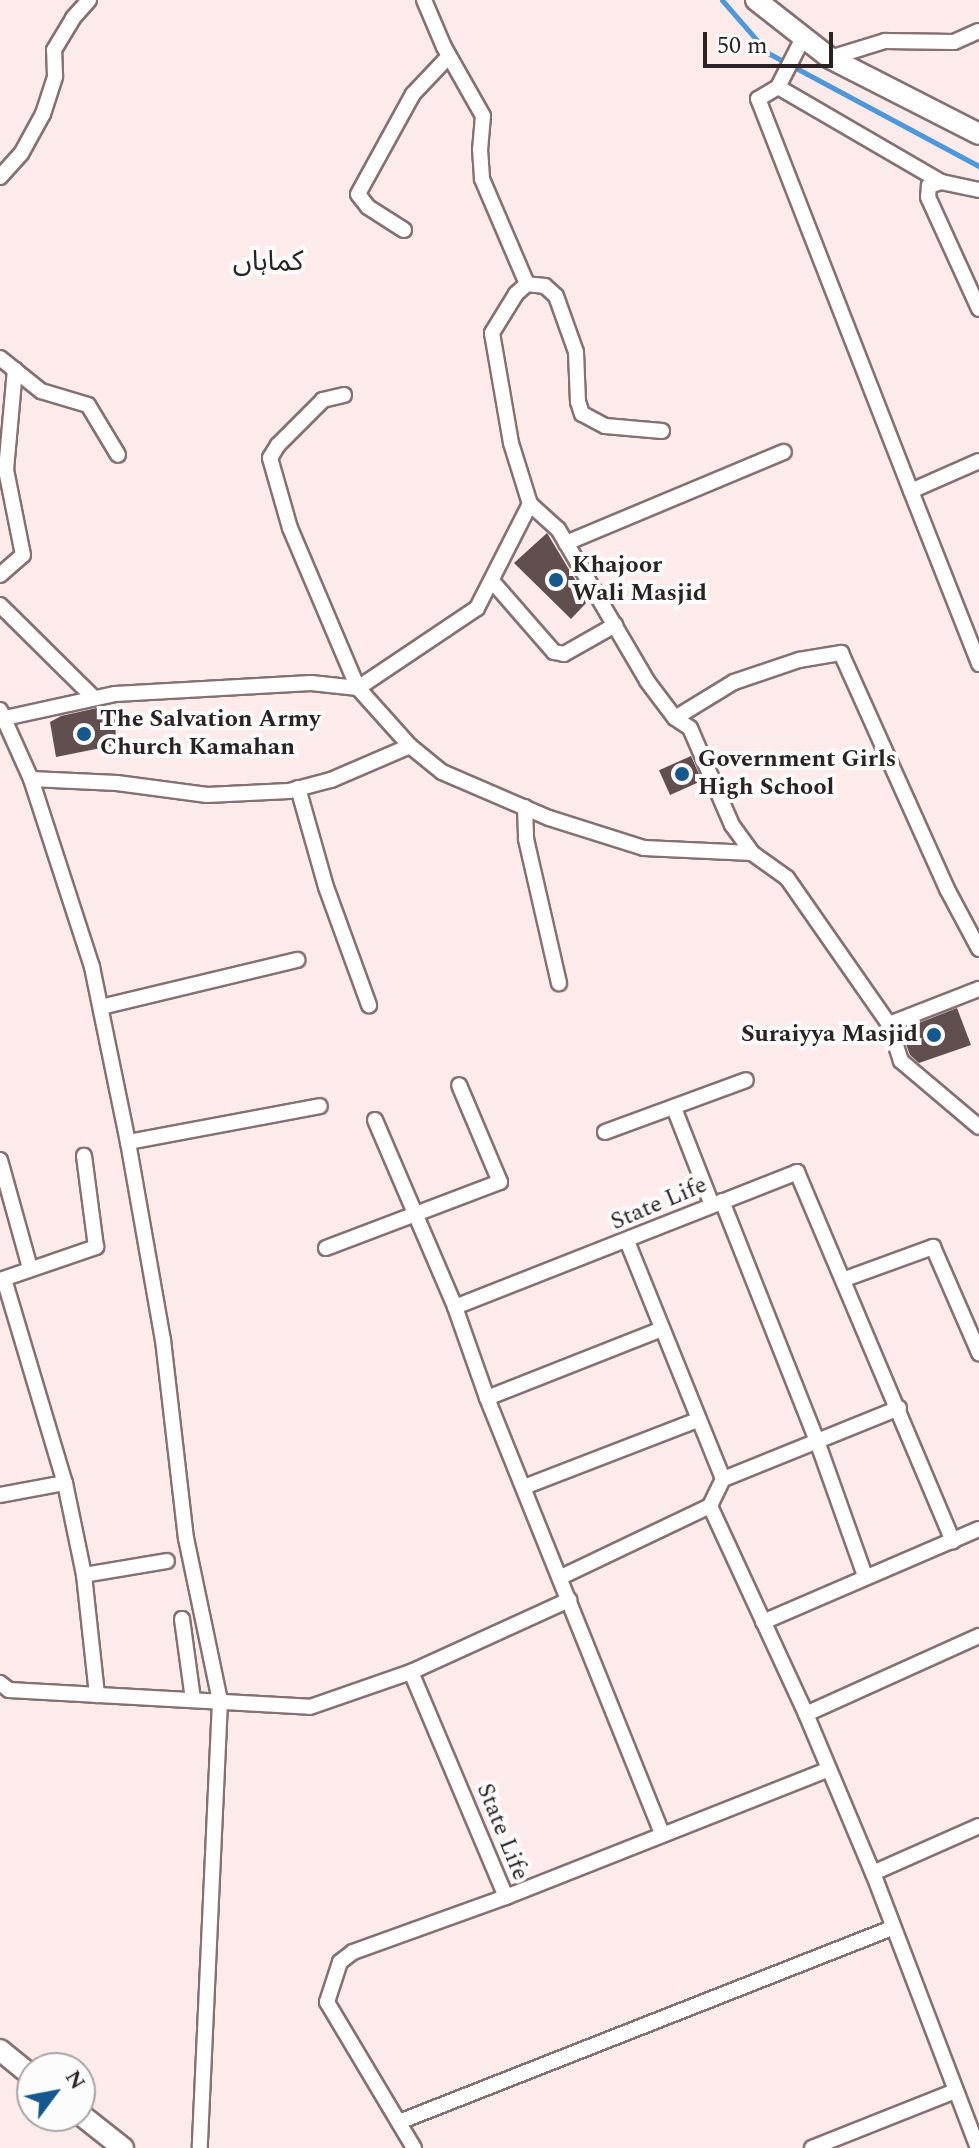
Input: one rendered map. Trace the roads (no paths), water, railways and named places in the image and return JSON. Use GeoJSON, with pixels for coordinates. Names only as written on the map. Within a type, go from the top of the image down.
{"type":"FeatureCollection","features":[{"type":"Feature","properties":{"kind":"street"},"geometry":{"type":"LineString","coordinates":[[0,177],[21,154],[43,114],[55,76],[54,50],[89,0]]}},
{"type":"Feature","properties":{"kind":"street"},"geometry":{"type":"LineString","coordinates":[[424,0],[449,56],[483,116],[480,149],[482,179],[527,284]]}},
{"type":"Feature","properties":{"kind":"street"},"geometry":{"type":"LineString","coordinates":[[756,0],[799,43],[979,134]]}},
{"type":"Feature","properties":{"kind":"street"},"geometry":{"type":"LineString","coordinates":[[830,58],[885,41],[954,42],[979,31]]}},
{"type":"Feature","properties":{"kind":"street"},"geometry":{"type":"LineString","coordinates":[[799,43],[780,84],[758,99],[979,664]]}},
{"type":"Feature","properties":{"kind":"street"},"geometry":{"type":"LineString","coordinates":[[404,230],[368,207],[358,194],[413,94],[449,56]]}},
{"type":"Feature","properties":{"kind":"street"},"geometry":{"type":"LineString","coordinates":[[780,84],[941,182],[979,190]]}},
{"type":"Feature","properties":{"kind":"street"},"geometry":{"type":"LineString","coordinates":[[941,182],[929,186],[928,197],[979,309]]}},
{"type":"Feature","properties":{"kind":"street"},"geometry":{"type":"LineString","coordinates":[[662,431],[605,426],[582,414],[578,402],[576,352],[556,296],[545,286],[527,284],[516,294],[492,333],[511,443],[530,504],[558,529],[647,681],[675,718],[690,728],[732,825],[752,853],[787,878],[889,1024],[901,1061],[979,1127]]}},
{"type":"Feature","properties":{"kind":"street"},"geometry":{"type":"LineString","coordinates":[[0,358],[41,391],[88,405],[118,455]]}},
{"type":"Feature","properties":{"kind":"street"},"geometry":{"type":"LineString","coordinates":[[0,575],[23,555],[6,470],[15,369]]}},
{"type":"Feature","properties":{"kind":"street"},"geometry":{"type":"LineString","coordinates":[[344,395],[323,400],[278,445],[270,458],[290,528],[358,688],[410,746],[442,772],[525,807],[644,848],[752,853]]}},
{"type":"Feature","properties":{"kind":"street"},"geometry":{"type":"LineString","coordinates":[[566,543],[784,452]]}},
{"type":"Feature","properties":{"kind":"street"},"geometry":{"type":"LineString","coordinates":[[911,491],[979,461]]}},
{"type":"Feature","properties":{"kind":"street"},"geometry":{"type":"LineString","coordinates":[[200,2148],[220,1701],[186,1538],[163,1340],[101,1007],[92,967],[31,779],[2,714],[115,694],[311,683],[358,688],[477,608],[530,504]]}},
{"type":"Feature","properties":{"kind":"street"},"geometry":{"type":"LineString","coordinates":[[492,581],[554,652],[564,654],[615,625]]}},
{"type":"Feature","properties":{"kind":"street"},"geometry":{"type":"LineString","coordinates":[[0,605],[94,698]]}},
{"type":"Feature","properties":{"kind":"street"},"geometry":{"type":"LineString","coordinates":[[675,718],[734,682],[799,660],[841,653],[934,860],[979,949]]}},
{"type":"Feature","properties":{"kind":"street"},"geometry":{"type":"LineString","coordinates":[[31,779],[117,783],[207,795],[298,788],[331,780],[410,746]]}},
{"type":"Feature","properties":{"kind":"street"},"geometry":{"type":"LineString","coordinates":[[298,788],[326,887],[369,1005]]}},
{"type":"Feature","properties":{"kind":"street"},"geometry":{"type":"LineString","coordinates":[[525,807],[526,839],[559,983]]}},
{"type":"Feature","properties":{"kind":"street"},"geometry":{"type":"LineString","coordinates":[[101,1007],[297,960]]}},
{"type":"Feature","properties":{"kind":"street"},"geometry":{"type":"LineString","coordinates":[[889,1024],[979,989]]}},
{"type":"Feature","properties":{"kind":"street"},"geometry":{"type":"LineString","coordinates":[[605,1132],[746,1080]]}},
{"type":"Feature","properties":{"kind":"street"},"geometry":{"type":"LineString","coordinates":[[326,1248],[500,1182],[459,1085]]}},
{"type":"Feature","properties":{"kind":"street"},"geometry":{"type":"LineString","coordinates":[[128,1142],[320,1106]]}},
{"type":"Feature","properties":{"kind":"street"},"geometry":{"type":"LineString","coordinates":[[674,1108],[817,1441],[865,1576]]}},
{"type":"Feature","properties":{"kind":"street"},"geometry":{"type":"LineString","coordinates":[[375,1120],[455,1307],[487,1398],[662,1834]]}},
{"type":"Feature","properties":{"kind":"street"},"geometry":{"type":"LineString","coordinates":[[84,1156],[96,1247],[2,1280],[65,1483],[84,1575],[97,1695]]}},
{"type":"Feature","properties":{"kind":"street"},"geometry":{"type":"LineString","coordinates":[[0,1160],[30,1268]]}},
{"type":"Feature","properties":{"kind":"street","name":"State Life"},"geometry":{"type":"LineString","coordinates":[[455,1307],[797,1172],[845,1279],[953,1541]]}},
{"type":"Feature","properties":{"kind":"street"},"geometry":{"type":"LineString","coordinates":[[627,1241],[723,1479]]}},
{"type":"Feature","properties":{"kind":"street"},"geometry":{"type":"LineString","coordinates":[[845,1279],[933,1247],[979,1353]]}},
{"type":"Feature","properties":{"kind":"street"},"geometry":{"type":"LineString","coordinates":[[487,1398],[662,1329]]}},
{"type":"Feature","properties":{"kind":"street"},"geometry":{"type":"LineString","coordinates":[[561,1577],[710,1506],[723,1479],[899,1408]]}},
{"type":"Feature","properties":{"kind":"street"},"geometry":{"type":"LineString","coordinates":[[524,1487],[698,1420]]}},
{"type":"Feature","properties":{"kind":"street"},"geometry":{"type":"LineString","coordinates":[[0,1495],[65,1483]]}},
{"type":"Feature","properties":{"kind":"street"},"geometry":{"type":"LineString","coordinates":[[710,1506],[806,1714],[873,1873],[978,2148]]}},
{"type":"Feature","properties":{"kind":"street"},"geometry":{"type":"LineString","coordinates":[[763,1622],[979,1529]]}},
{"type":"Feature","properties":{"kind":"street"},"geometry":{"type":"LineString","coordinates":[[84,1575],[167,1561]]}},
{"type":"Feature","properties":{"kind":"street"},"geometry":{"type":"LineString","coordinates":[[0,1683],[9,1690],[310,1707],[411,1672],[569,1600]]}},
{"type":"Feature","properties":{"kind":"street"},"geometry":{"type":"LineString","coordinates":[[182,1619],[193,1699]]}},
{"type":"Feature","properties":{"kind":"street"},"geometry":{"type":"LineString","coordinates":[[806,1714],[979,1636]]}},
{"type":"Feature","properties":{"kind":"street","name":"State Life"},"geometry":{"type":"LineString","coordinates":[[411,1672],[506,1897],[353,1952],[340,1962],[327,2002],[414,2148]]}},
{"type":"Feature","properties":{"kind":"street"},"geometry":{"type":"LineString","coordinates":[[506,1897],[827,1770]]}},
{"type":"Feature","properties":{"kind":"street"},"geometry":{"type":"LineString","coordinates":[[873,1873],[979,1826]]}},
{"type":"Feature","properties":{"kind":"street"},"geometry":{"type":"LineString","coordinates":[[399,2122],[892,1928]]}},
{"type":"Feature","properties":{"kind":"street"},"geometry":{"type":"LineString","coordinates":[[0,2050],[16,2063]]}},
{"type":"Feature","properties":{"kind":"street"},"geometry":{"type":"LineString","coordinates":[[812,2148],[955,2091]]}},
{"type":"Feature","properties":{"kind":"street"},"geometry":{"type":"LineString","coordinates":[[96,2127],[123,2148]]}},
{"type":"Feature","properties":{"kind":"waterway"},"geometry":{"type":"LineString","coordinates":[[722,0],[768,53],[979,166]]}},
{"type":"Feature","properties":{"kind":"place","name":"Khajoor Wali Masjid"},"geometry":{"type":"Point","coordinates":[556,580]}},
{"type":"Feature","properties":{"kind":"place","name":"The Salvation Army Church Kamahan"},"geometry":{"type":"Point","coordinates":[84,734]}},
{"type":"Feature","properties":{"kind":"place","name":"Government Girls High School"},"geometry":{"type":"Point","coordinates":[682,774]}},
{"type":"Feature","properties":{"kind":"place","name":"Suraiyya Masjid"},"geometry":{"type":"Point","coordinates":[934,1035]}},
{"type":"Feature","properties":{"kind":"district","name":"کماہاں"},"geometry":{"type":"Point","coordinates":[268,262]}}]}
